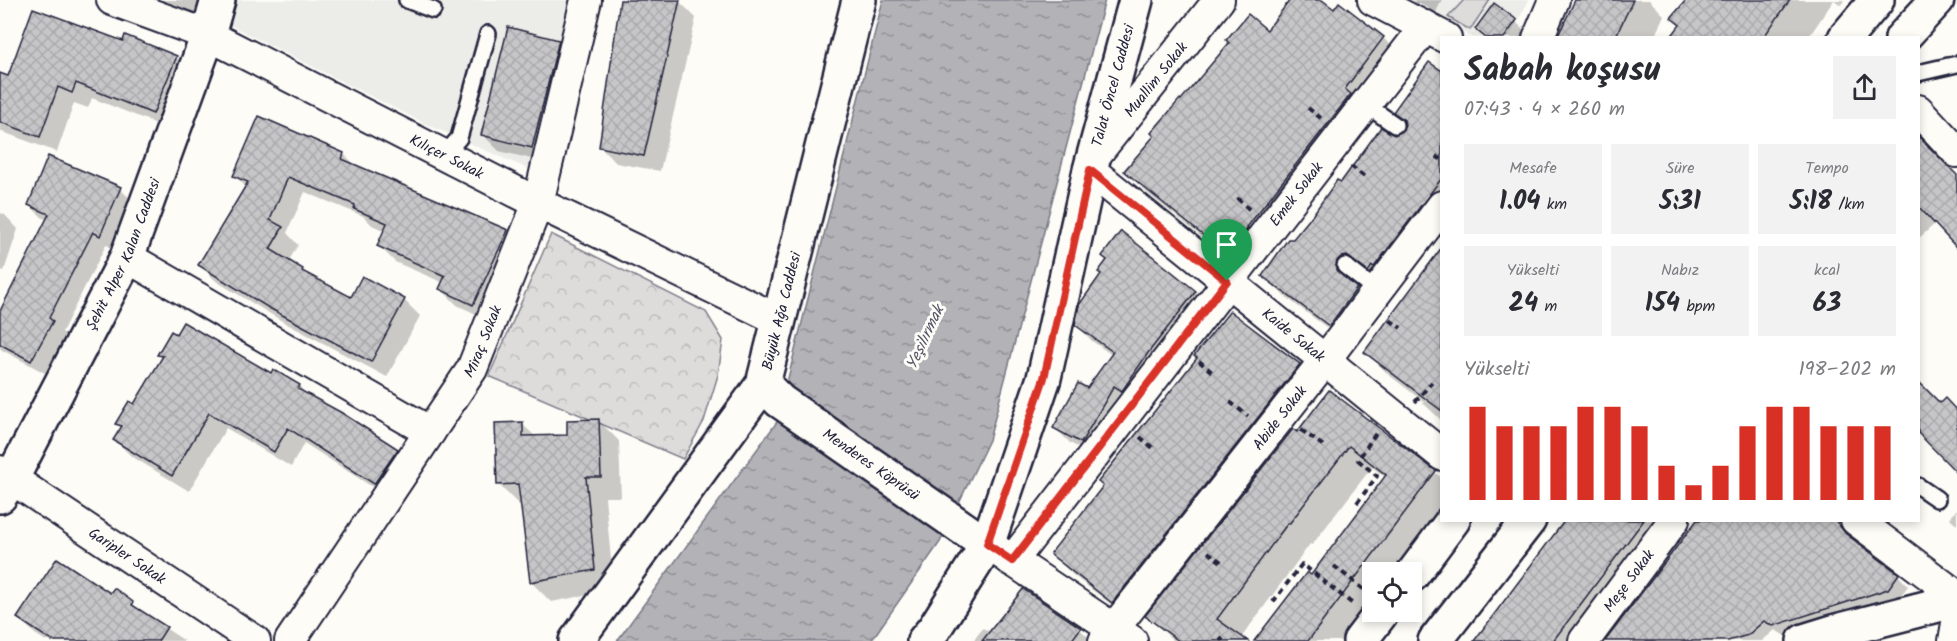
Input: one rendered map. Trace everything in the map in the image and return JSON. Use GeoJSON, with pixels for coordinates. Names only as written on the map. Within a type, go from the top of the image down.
{"type":"FeatureCollection","features":[{"type":"Feature","properties":{"kind":"street","name":"Kılıçer Sokak"},"geometry":{"type":"LineString","coordinates":[[112,0],[208,35],[538,203],[779,320]]}},
{"type":"Feature","properties":{"kind":"street","name":"Şehit Alper Kalan Caddesi"},"geometry":{"type":"LineString","coordinates":[[4,482],[128,257],[208,35],[218,0]]}},
{"type":"Feature","properties":{"kind":"street","name":"Miraç Sokak"},"geometry":{"type":"LineString","coordinates":[[290,641],[472,369],[538,203],[586,0]]}},
{"type":"Feature","properties":{"kind":"street","name":"Büyük Ağa Caddesi"},"geometry":{"type":"LineString","coordinates":[[576,641],[772,392],[779,320],[859,0]]}},
{"type":"Feature","properties":{"kind":"street","name":"Talat Öncel Caddesi"},"geometry":{"type":"LineString","coordinates":[[924,641],[934,629],[987,544],[1044,378],[1091,165],[1136,0]]}},
{"type":"Feature","properties":{"kind":"street","name":"Muallim Sokak"},"geometry":{"type":"LineString","coordinates":[[1091,165],[1219,0]]}},
{"type":"Feature","properties":{"kind":"street"},"geometry":{"type":"LineString","coordinates":[[1373,0],[1436,32]]}},
{"type":"Feature","properties":{"kind":"street"},"geometry":{"type":"LineString","coordinates":[[1539,36],[1554,0]]}},
{"type":"Feature","properties":{"kind":"street"},"geometry":{"type":"LineString","coordinates":[[1847,36],[1877,0]]}},
{"type":"Feature","properties":{"kind":"street"},"geometry":{"type":"LineString","coordinates":[[1904,36],[1936,0]]}},
{"type":"Feature","properties":{"kind":"street","name":"Emek Sokak"},"geometry":{"type":"LineString","coordinates":[[987,544],[1227,281],[1365,104],[1436,32]]}},
{"type":"Feature","properties":{"kind":"street"},"geometry":{"type":"LineString","coordinates":[[1920,112],[1957,152]]}},
{"type":"Feature","properties":{"kind":"street","name":"Kaide Sokak"},"geometry":{"type":"LineString","coordinates":[[1091,165],[1227,281],[1440,453]]}},
{"type":"Feature","properties":{"kind":"street","name":"Abide Sokak"},"geometry":{"type":"LineString","coordinates":[[1117,637],[1440,209]]}},
{"type":"Feature","properties":{"kind":"street"},"geometry":{"type":"LineString","coordinates":[[128,257],[430,432]]}},
{"type":"Feature","properties":{"kind":"street","name":"Menderes Köprüsü"},"geometry":{"type":"LineString","coordinates":[[772,392],[987,544]]}},
{"type":"Feature","properties":{"kind":"street","name":"Garipler Sokak"},"geometry":{"type":"LineString","coordinates":[[4,482],[255,641]]}},
{"type":"Feature","properties":{"kind":"street"},"geometry":{"type":"LineString","coordinates":[[1421,562],[1451,522]]}},
{"type":"Feature","properties":{"kind":"street"},"geometry":{"type":"LineString","coordinates":[[1435,641],[1527,522]]}},
{"type":"Feature","properties":{"kind":"street","name":"Meşe Sokak"},"geometry":{"type":"LineString","coordinates":[[1584,641],[1673,522]]}},
{"type":"Feature","properties":{"kind":"street"},"geometry":{"type":"LineString","coordinates":[[1859,522],[1957,598]]}},
{"type":"Feature","properties":{"kind":"street"},"geometry":{"type":"LineString","coordinates":[[987,544],[1117,637]]}},
{"type":"Feature","properties":{"kind":"street"},"geometry":{"type":"LineString","coordinates":[[1821,638],[1957,598]]}},
{"type":"Feature","properties":{"kind":"street"},"geometry":{"type":"LineString","coordinates":[[1954,641],[1957,623]]}},
{"type":"Feature","properties":{"kind":"lane"},"geometry":{"type":"LineString","coordinates":[[407,0],[433,10]]}},
{"type":"Feature","properties":{"kind":"lane"},"geometry":{"type":"LineString","coordinates":[[444,155],[459,138],[488,34]]}},
{"type":"Feature","properties":{"kind":"lane"},"geometry":{"type":"LineString","coordinates":[[1920,73],[1957,64]]}},
{"type":"Feature","properties":{"kind":"lane"},"geometry":{"type":"LineString","coordinates":[[1365,104],[1395,125]]}},
{"type":"Feature","properties":{"kind":"lane"},"geometry":{"type":"LineString","coordinates":[[1345,266],[1377,291]]}},
{"type":"Feature","properties":{"kind":"lane"},"geometry":{"type":"LineString","coordinates":[[1920,487],[1937,499]]}},
{"type":"Feature","properties":{"kind":"path"},"geometry":{"type":"LineString","coordinates":[[1436,156],[1440,159]]}},
{"type":"Feature","properties":{"kind":"path"},"geometry":{"type":"LineString","coordinates":[[1357,503],[1377,476],[1358,460],[1390,413]]}},
{"type":"Feature","properties":{"kind":"path"},"geometry":{"type":"LineString","coordinates":[[1273,602],[1302,564],[1362,610]]}},
{"type":"Feature","properties":{"kind":"path"},"geometry":{"type":"LineString","coordinates":[[1334,566],[1362,603]]}},
{"type":"Feature","properties":{"kind":"shaded area"},"geometry":{"type":"Polygon","coordinates":[[[237,0],[579,0],[537,173],[426,124],[230,25],[237,0]]]}},
{"type":"Feature","properties":{"kind":"shaded area"},"geometry":{"type":"Polygon","coordinates":[[[1404,0],[1529,0],[1510,36],[1470,36],[1404,0]]]}},
{"type":"Feature","properties":{"kind":"green space"},"geometry":{"type":"Polygon","coordinates":[[[1464,0],[1490,0],[1470,30],[1448,17],[1464,0]]]}},
{"type":"Feature","properties":{"kind":"green space"},"geometry":{"type":"Polygon","coordinates":[[[551,234],[706,312],[723,340],[718,375],[704,421],[683,459],[489,376],[551,234]]]}},
{"type":"Feature","properties":{"kind":"water","name":"Yeşilırmak"},"geometry":{"type":"Polygon","coordinates":[[[883,0],[1105,0],[989,440],[940,542],[871,641],[617,641],[777,422],[883,0]]]}},
{"type":"Feature","properties":{"kind":"building"},"geometry":{"type":"Polygon","coordinates":[[[620,0],[680,0],[644,156],[599,147],[620,0]]]}},
{"type":"Feature","properties":{"kind":"building"},"geometry":{"type":"Polygon","coordinates":[[[1290,0],[1322,0],[1334,9],[1339,2],[1384,37],[1345,89],[1351,94],[1227,255],[1124,171],[1154,136],[1151,133],[1229,43],[1226,40],[1248,14],[1267,30],[1290,0]]]}},
{"type":"Feature","properties":{"kind":"building"},"geometry":{"type":"Polygon","coordinates":[[[1575,0],[1633,0],[1616,36],[1558,36],[1575,0]]]}},
{"type":"Feature","properties":{"kind":"building"},"geometry":{"type":"Polygon","coordinates":[[[1686,0],[1790,0],[1764,36],[1672,36],[1680,25],[1671,18],[1686,0]]]}},
{"type":"Feature","properties":{"kind":"building"},"geometry":{"type":"Polygon","coordinates":[[[1494,3],[1517,20],[1505,36],[1484,36],[1475,29],[1494,3]]]}},
{"type":"Feature","properties":{"kind":"building"},"geometry":{"type":"Polygon","coordinates":[[[33,8],[123,41],[125,35],[177,56],[153,114],[76,83],[72,93],[58,87],[40,137],[0,122],[0,73],[8,76],[33,8]]]}},
{"type":"Feature","properties":{"kind":"building"},"geometry":{"type":"Polygon","coordinates":[[[508,27],[559,40],[532,148],[481,135],[508,27]]]}},
{"type":"Feature","properties":{"kind":"building"},"geometry":{"type":"Polygon","coordinates":[[[1429,62],[1440,70],[1440,181],[1368,272],[1347,256],[1337,261],[1336,270],[1357,288],[1329,326],[1262,276],[1288,239],[1293,239],[1312,216],[1337,180],[1341,182],[1381,127],[1394,135],[1403,131],[1404,120],[1393,112],[1429,62]]]}},
{"type":"Feature","properties":{"kind":"building"},"geometry":{"type":"Polygon","coordinates":[[[259,116],[344,153],[342,159],[508,230],[473,305],[439,289],[445,276],[377,246],[387,223],[354,209],[355,205],[288,177],[270,220],[283,227],[270,249],[303,269],[302,271],[351,297],[362,276],[405,299],[371,362],[269,308],[198,265],[248,182],[233,176],[259,116]]]}},
{"type":"Feature","properties":{"kind":"building"},"geometry":{"type":"Polygon","coordinates":[[[1920,138],[1957,175],[1957,248],[1920,208],[1920,138]]]}},
{"type":"Feature","properties":{"kind":"building"},"geometry":{"type":"Polygon","coordinates":[[[48,156],[121,187],[100,236],[93,232],[49,318],[53,321],[31,361],[0,344],[0,311],[49,214],[28,205],[48,156]]]}},
{"type":"Feature","properties":{"kind":"building"},"geometry":{"type":"Polygon","coordinates":[[[1121,231],[1196,291],[1122,391],[1114,386],[1081,443],[1053,428],[1078,383],[1087,388],[1113,352],[1075,325],[1079,305],[1101,274],[1098,272],[1107,260],[1102,256],[1121,231]]]}},
{"type":"Feature","properties":{"kind":"building"},"geometry":{"type":"Polygon","coordinates":[[[1440,250],[1440,409],[1364,352],[1440,250]]]}},
{"type":"Feature","properties":{"kind":"building"},"geometry":{"type":"Polygon","coordinates":[[[1230,311],[1300,364],[1112,603],[1050,554],[1103,486],[1098,482],[1197,358],[1194,356],[1230,311]]]}},
{"type":"Feature","properties":{"kind":"building"},"geometry":{"type":"Polygon","coordinates":[[[183,322],[271,373],[273,369],[300,385],[298,389],[342,413],[398,449],[374,484],[288,428],[274,452],[209,413],[172,476],[113,440],[122,426],[115,424],[129,401],[134,404],[163,356],[157,355],[171,331],[176,334],[183,322]]]}},
{"type":"Feature","properties":{"kind":"building"},"geometry":{"type":"Polygon","coordinates":[[[1920,383],[1940,403],[1945,398],[1957,411],[1957,473],[1920,435],[1920,383]]]}},
{"type":"Feature","properties":{"kind":"building"},"geometry":{"type":"Polygon","coordinates":[[[1329,390],[1436,471],[1367,562],[1362,562],[1362,569],[1308,641],[1254,641],[1307,572],[1311,575],[1386,475],[1349,446],[1217,619],[1248,641],[1179,641],[1145,616],[1293,429],[1297,432],[1329,390]]]}},
{"type":"Feature","properties":{"kind":"building"},"geometry":{"type":"Polygon","coordinates":[[[599,419],[601,477],[586,477],[595,570],[530,582],[518,484],[497,485],[495,423],[523,422],[523,436],[567,435],[567,420],[599,419]]]}},
{"type":"Feature","properties":{"kind":"building"},"geometry":{"type":"Polygon","coordinates":[[[1563,522],[1642,522],[1553,641],[1474,641],[1563,522]]]}},
{"type":"Feature","properties":{"kind":"building"},"geometry":{"type":"Polygon","coordinates":[[[1695,522],[1837,522],[1846,534],[1899,574],[1888,589],[1773,626],[1764,621],[1748,635],[1728,641],[1605,641],[1695,522]]]}},
{"type":"Feature","properties":{"kind":"building"},"geometry":{"type":"Polygon","coordinates":[[[57,558],[110,593],[114,588],[133,602],[132,605],[167,627],[158,641],[52,641],[17,618],[57,558]]]}},
{"type":"Feature","properties":{"kind":"building"},"geometry":{"type":"Polygon","coordinates":[[[1023,589],[1081,628],[1071,641],[982,641],[1023,589]]]}},
{"type":"Feature","properties":{"kind":"route"},"geometry":{"type":"LineString","coordinates":[[1090,170],[1227,281],[1012,561],[987,544],[1044,378],[1090,170]]}}]}
